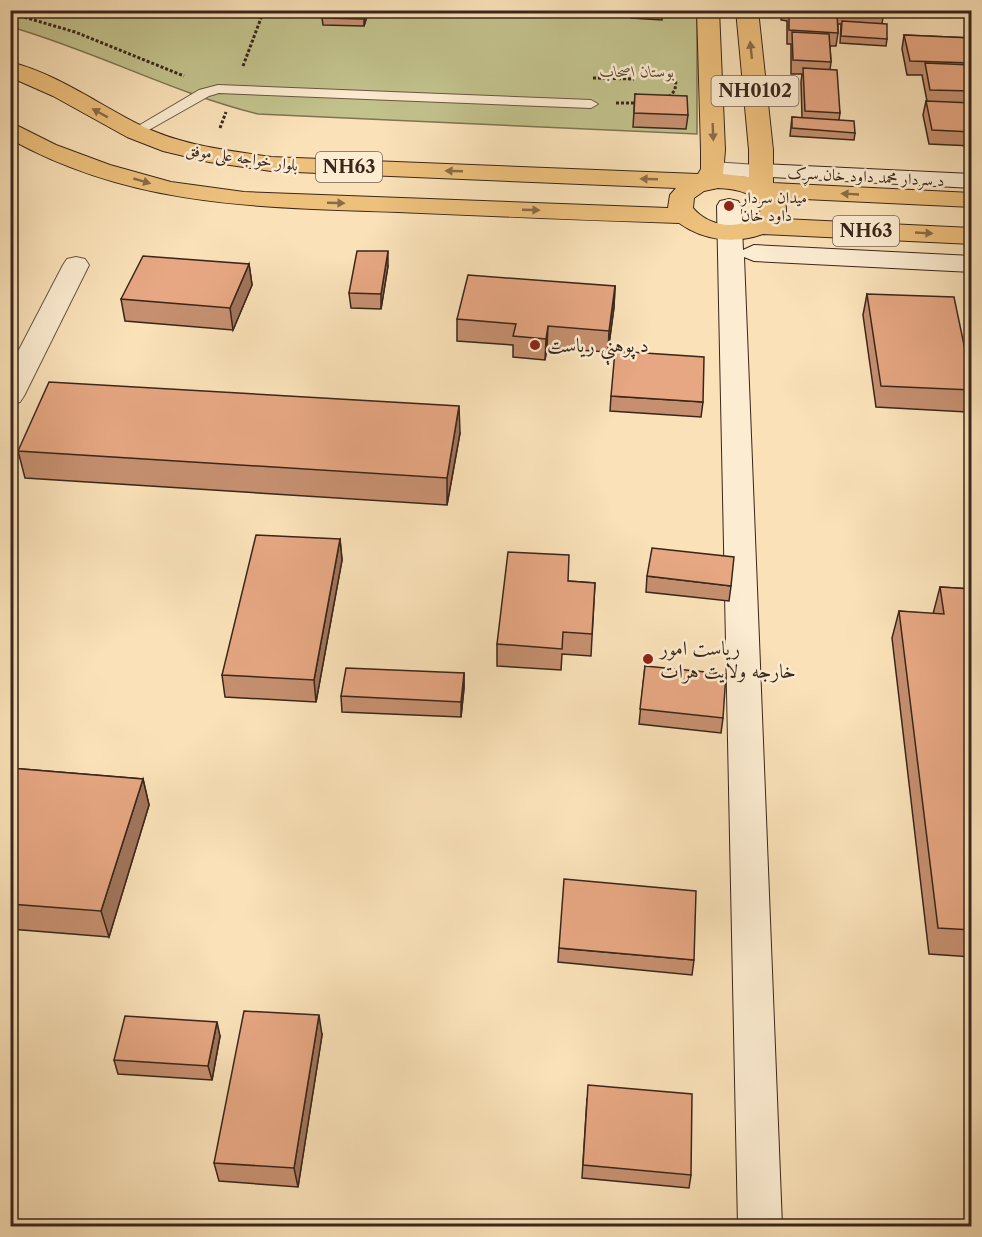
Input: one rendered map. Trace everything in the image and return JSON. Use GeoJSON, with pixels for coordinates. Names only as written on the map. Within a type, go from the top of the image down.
{"type":"FeatureCollection","features":[{"type":"Feature","properties":{"kind":"highway","name":"NH0102"},"geometry":{"type":"LineString","coordinates":[[708,10],[715,196]]}},
{"type":"Feature","properties":{"kind":"highway","name":"NH0102"},"geometry":{"type":"LineString","coordinates":[[747,10],[761,150],[761,181]]}},
{"type":"Feature","properties":{"kind":"highway","name":"بلوار خواجه علی موفق"},"geometry":{"type":"LineString","coordinates":[[10,69],[61,91],[135,132],[171,146],[209,155],[271,164],[715,196]]}},
{"type":"Feature","properties":{"kind":"highway","name":"بلوار خواجه علی موفق"},"geometry":{"type":"LineString","coordinates":[[10,129],[48,150],[100,170],[169,189],[244,199],[684,216]]}},
{"type":"Feature","properties":{"kind":"highway"},"geometry":{"type":"LineString","coordinates":[[761,181],[729,181],[715,196],[698,225],[684,216],[680,209],[682,195],[688,189],[715,196],[736,232],[761,226],[773,215],[775,209],[761,181]]}},
{"type":"Feature","properties":{"kind":"highway","name":"د سردار محمد داود خان سړک"},"geometry":{"type":"LineString","coordinates":[[761,181],[972,200]]}},
{"type":"Feature","properties":{"kind":"highway","name":"NH63"},"geometry":{"type":"LineString","coordinates":[[761,226],[972,236]]}},
{"type":"Feature","properties":{"kind":"street","name":"د سردار محمد داود خان سړک"},"geometry":{"type":"LineString","coordinates":[[761,181],[972,181]]}},
{"type":"Feature","properties":{"kind":"street"},"geometry":{"type":"LineString","coordinates":[[715,196],[754,253]]}},
{"type":"Feature","properties":{"kind":"street"},"geometry":{"type":"LineString","coordinates":[[715,196],[760,1227]]}},
{"type":"Feature","properties":{"kind":"street"},"geometry":{"type":"LineString","coordinates":[[754,253],[761,226]]}},
{"type":"Feature","properties":{"kind":"street"},"geometry":{"type":"LineString","coordinates":[[754,253],[972,264]]}},
{"type":"Feature","properties":{"kind":"street"},"geometry":{"type":"LineString","coordinates":[[10,396],[76,265]]}},
{"type":"Feature","properties":{"kind":"lane"},"geometry":{"type":"LineString","coordinates":[[135,132],[204,93],[218,89],[591,104]]}},
{"type":"Feature","properties":{"kind":"path"},"geometry":{"type":"LineString","coordinates":[[10,14],[75,32],[218,89]]}},
{"type":"Feature","properties":{"kind":"path"},"geometry":{"type":"LineString","coordinates":[[667,99],[675,90],[676,79]]}},
{"type":"Feature","properties":{"kind":"path"},"geometry":{"type":"LineString","coordinates":[[591,104],[648,103]]}},
{"type":"Feature","properties":{"kind":"green space","name":"بوستان اصحاب"},"geometry":{"type":"Polygon","coordinates":[[[10,11],[697,11],[697,134],[258,114],[195,95],[11,27],[10,11]]]}},
{"type":"Feature","properties":{"kind":"building"},"geometry":{"type":"Polygon","coordinates":[[[325,10],[366,10],[364,19],[322,18],[325,10]]]}},
{"type":"Feature","properties":{"kind":"building"},"geometry":{"type":"Polygon","coordinates":[[[632,10],[662,10],[662,13],[632,10]]]}},
{"type":"Feature","properties":{"kind":"building"},"geometry":{"type":"Polygon","coordinates":[[[838,10],[884,10],[884,14],[838,10]]]}},
{"type":"Feature","properties":{"kind":"building"},"geometry":{"type":"Polygon","coordinates":[[[789,11],[837,13],[838,33],[789,30],[789,11]]]}},
{"type":"Feature","properties":{"kind":"building"},"geometry":{"type":"Polygon","coordinates":[[[842,21],[887,24],[887,39],[841,36],[842,21]]]}},
{"type":"Feature","properties":{"kind":"building"},"geometry":{"type":"Polygon","coordinates":[[[792,32],[829,34],[831,62],[793,60],[792,32]]]}},
{"type":"Feature","properties":{"kind":"building"},"geometry":{"type":"Polygon","coordinates":[[[904,35],[972,38],[972,63],[910,61],[904,35]]]}},
{"type":"Feature","properties":{"kind":"building"},"geometry":{"type":"Polygon","coordinates":[[[925,63],[972,65],[972,91],[930,90],[925,63]]]}},
{"type":"Feature","properties":{"kind":"building"},"geometry":{"type":"Polygon","coordinates":[[[803,68],[837,70],[840,113],[805,111],[803,68]]]}},
{"type":"Feature","properties":{"kind":"building"},"geometry":{"type":"Polygon","coordinates":[[[635,94],[687,96],[688,115],[634,113],[635,94]]]}},
{"type":"Feature","properties":{"kind":"building"},"geometry":{"type":"Polygon","coordinates":[[[926,101],[972,103],[972,132],[932,130],[926,101]]]}},
{"type":"Feature","properties":{"kind":"building"},"geometry":{"type":"Polygon","coordinates":[[[792,117],[854,121],[855,133],[792,128],[792,117]]]}},
{"type":"Feature","properties":{"kind":"building"},"geometry":{"type":"Polygon","coordinates":[[[357,251],[388,251],[381,294],[349,293],[357,251]]]}},
{"type":"Feature","properties":{"kind":"building"},"geometry":{"type":"Polygon","coordinates":[[[143,256],[249,264],[230,308],[121,299],[143,256]]]}},
{"type":"Feature","properties":{"kind":"building"},"geometry":{"type":"Polygon","coordinates":[[[468,275],[615,286],[609,331],[548,326],[546,339],[513,336],[516,324],[457,319],[468,275]]]}},
{"type":"Feature","properties":{"kind":"building"},"geometry":{"type":"Polygon","coordinates":[[[867,294],[954,297],[972,390],[881,386],[867,294]]]}},
{"type":"Feature","properties":{"kind":"building"},"geometry":{"type":"Polygon","coordinates":[[[615,351],[704,357],[703,402],[611,396],[615,351]]]}},
{"type":"Feature","properties":{"kind":"building"},"geometry":{"type":"Polygon","coordinates":[[[49,382],[459,406],[447,478],[18,451],[49,382]]]}},
{"type":"Feature","properties":{"kind":"building"},"geometry":{"type":"Polygon","coordinates":[[[256,535],[340,539],[314,680],[222,675],[256,535]]]}},
{"type":"Feature","properties":{"kind":"building"},"geometry":{"type":"Polygon","coordinates":[[[652,548],[734,557],[731,586],[647,576],[652,548]]]}},
{"type":"Feature","properties":{"kind":"building"},"geometry":{"type":"Polygon","coordinates":[[[508,552],[569,555],[568,581],[595,583],[592,634],[563,632],[562,649],[497,644],[508,552]]]}},
{"type":"Feature","properties":{"kind":"building"},"geometry":{"type":"Polygon","coordinates":[[[940,587],[972,589],[972,930],[938,928],[899,611],[944,614],[940,587]]]}},
{"type":"Feature","properties":{"kind":"building"},"geometry":{"type":"Polygon","coordinates":[[[645,666],[726,674],[723,718],[640,709],[645,666]]]}},
{"type":"Feature","properties":{"kind":"building"},"geometry":{"type":"Polygon","coordinates":[[[346,668],[464,673],[461,702],[341,696],[346,668]]]}},
{"type":"Feature","properties":{"kind":"building"},"geometry":{"type":"Polygon","coordinates":[[[10,768],[143,779],[101,911],[10,904],[10,768]]]}},
{"type":"Feature","properties":{"kind":"building"},"geometry":{"type":"Polygon","coordinates":[[[564,879],[696,891],[694,960],[559,948],[564,879]]]}},
{"type":"Feature","properties":{"kind":"building"},"geometry":{"type":"Polygon","coordinates":[[[244,1011],[319,1015],[294,1168],[214,1163],[244,1011]]]}},
{"type":"Feature","properties":{"kind":"building"},"geometry":{"type":"Polygon","coordinates":[[[125,1016],[217,1022],[208,1066],[114,1060],[125,1016]]]}},
{"type":"Feature","properties":{"kind":"building"},"geometry":{"type":"Polygon","coordinates":[[[588,1085],[692,1094],[691,1175],[583,1165],[588,1085]]]}},
{"type":"Feature","properties":{"kind":"place","name":"میدان سردار داود خان"},"geometry":{"type":"Point","coordinates":[729,206]}},
{"type":"Feature","properties":{"kind":"place","name":"د پوهنې ریاست"},"geometry":{"type":"Point","coordinates":[535,345]}},
{"type":"Feature","properties":{"kind":"place","name":"ریاست امور خارجه ولایت هرات"},"geometry":{"type":"Point","coordinates":[648,659]}}]}
